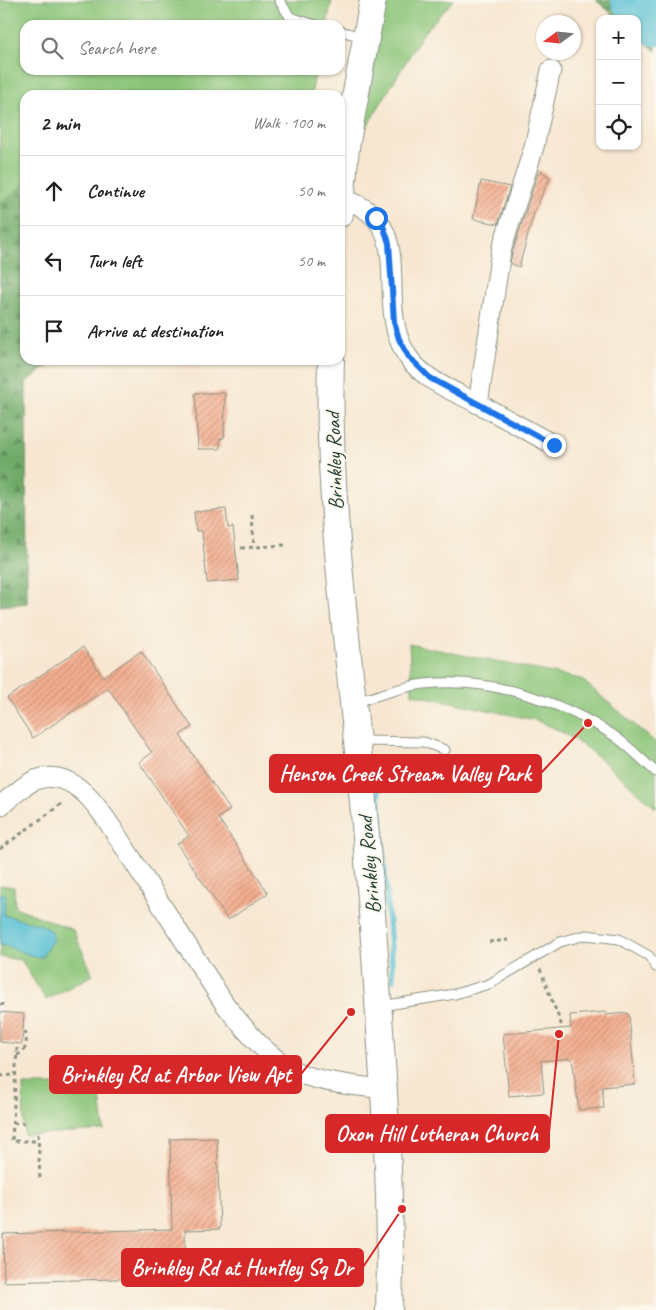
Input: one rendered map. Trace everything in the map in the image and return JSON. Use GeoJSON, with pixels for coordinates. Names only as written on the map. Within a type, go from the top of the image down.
{"type":"FeatureCollection","features":[{"type":"Feature","properties":{"kind":"main road"},"geometry":{"type":"LineString","coordinates":[[345,160],[373,0]]}},
{"type":"Feature","properties":{"kind":"main road","name":"Brinkley Road"},"geometry":{"type":"LineString","coordinates":[[331,365],[335,498],[370,873],[379,1006],[390,1189],[389,1310]]}},
{"type":"Feature","properties":{"kind":"street"},"geometry":{"type":"LineString","coordinates":[[478,404],[501,250],[534,147],[551,70]]}},
{"type":"Feature","properties":{"kind":"street"},"geometry":{"type":"LineString","coordinates":[[345,205],[355,202],[367,210],[384,228],[391,254],[391,295],[394,322],[399,339],[409,357],[430,378],[554,445]]}},
{"type":"Feature","properties":{"kind":"street"},"geometry":{"type":"LineString","coordinates":[[0,806],[35,780],[53,778],[68,781],[79,788],[100,810],[224,1003],[258,1044],[306,1076],[384,1089]]}},
{"type":"Feature","properties":{"kind":"lane"},"geometry":{"type":"LineString","coordinates":[[279,0],[290,17],[300,20]]}},
{"type":"Feature","properties":{"kind":"lane"},"geometry":{"type":"LineString","coordinates":[[345,32],[366,37]]}},
{"type":"Feature","properties":{"kind":"lane"},"geometry":{"type":"LineString","coordinates":[[353,703],[424,684],[452,682],[486,685],[541,699],[576,714],[614,736],[656,772]]}},
{"type":"Feature","properties":{"kind":"lane"},"geometry":{"type":"LineString","coordinates":[[357,741],[424,742],[446,750]]}},
{"type":"Feature","properties":{"kind":"lane"},"geometry":{"type":"LineString","coordinates":[[379,1006],[455,994],[489,984],[560,942],[586,935],[619,939],[648,956],[656,967]]}},
{"type":"Feature","properties":{"kind":"path"},"geometry":{"type":"LineString","coordinates":[[252,515],[254,547]]}},
{"type":"Feature","properties":{"kind":"path"},"geometry":{"type":"LineString","coordinates":[[242,548],[286,545]]}},
{"type":"Feature","properties":{"kind":"path"},"geometry":{"type":"LineString","coordinates":[[0,849],[79,788]]}},
{"type":"Feature","properties":{"kind":"path"},"geometry":{"type":"LineString","coordinates":[[489,942],[508,940]]}},
{"type":"Feature","properties":{"kind":"path"},"geometry":{"type":"LineString","coordinates":[[537,956],[563,1028]]}},
{"type":"Feature","properties":{"kind":"path"},"geometry":{"type":"LineString","coordinates":[[0,1004],[6,1005]]}},
{"type":"Feature","properties":{"kind":"path"},"geometry":{"type":"LineString","coordinates":[[17,1055],[22,1053],[26,1047],[25,1029]]}},
{"type":"Feature","properties":{"kind":"path"},"geometry":{"type":"LineString","coordinates":[[17,1048],[12,1141],[38,1141]]}},
{"type":"Feature","properties":{"kind":"path"},"geometry":{"type":"LineString","coordinates":[[0,1076],[16,1075]]}},
{"type":"Feature","properties":{"kind":"path"},"geometry":{"type":"LineString","coordinates":[[13,1123],[24,1123]]}},
{"type":"Feature","properties":{"kind":"path"},"geometry":{"type":"LineString","coordinates":[[38,1134],[40,1181]]}},
{"type":"Feature","properties":{"kind":"green space"},"geometry":{"type":"Polygon","coordinates":[[[0,0],[20,20],[20,75],[25,75],[25,90],[20,90],[20,365],[50,365],[26,382],[27,603],[0,606],[0,0]]]}},
{"type":"Feature","properties":{"kind":"green space"},"geometry":{"type":"Polygon","coordinates":[[[0,0],[332,0],[328,20],[20,20],[20,75],[315,75],[312,90],[20,90],[20,187],[0,205],[0,0]]]}},
{"type":"Feature","properties":{"kind":"green space"},"geometry":{"type":"Polygon","coordinates":[[[384,0],[454,0],[424,32],[361,136],[384,0]]]}},
{"type":"Feature","properties":{"kind":"green space"},"geometry":{"type":"Polygon","coordinates":[[[596,0],[656,0],[656,51],[641,38],[641,15],[613,15],[596,0]]]}},
{"type":"Feature","properties":{"kind":"green space"},"geometry":{"type":"Polygon","coordinates":[[[409,644],[581,679],[656,743],[656,808],[599,758],[569,736],[552,727],[535,720],[412,694],[409,644]]]}},
{"type":"Feature","properties":{"kind":"green space"},"geometry":{"type":"Polygon","coordinates":[[[0,885],[14,887],[15,907],[73,930],[93,975],[46,1000],[21,960],[0,957],[0,885]]]}},
{"type":"Feature","properties":{"kind":"green space"},"geometry":{"type":"Polygon","coordinates":[[[23,1085],[99,1085],[104,1130],[24,1135],[23,1085]]]}},
{"type":"Feature","properties":{"kind":"water"},"geometry":{"type":"Polygon","coordinates":[[[0,894],[6,894],[4,915],[42,925],[52,932],[53,939],[42,957],[33,956],[0,945],[0,894]]]}},
{"type":"Feature","properties":{"kind":"building"},"geometry":{"type":"Polygon","coordinates":[[[539,170],[550,177],[534,213],[519,267],[510,263],[539,170]]]}},
{"type":"Feature","properties":{"kind":"building"},"geometry":{"type":"Polygon","coordinates":[[[481,181],[510,187],[498,224],[473,219],[481,181]]]}},
{"type":"Feature","properties":{"kind":"building"},"geometry":{"type":"Polygon","coordinates":[[[195,393],[225,393],[224,438],[220,438],[220,449],[198,449],[195,393]]]}},
{"type":"Feature","properties":{"kind":"building"},"geometry":{"type":"Polygon","coordinates":[[[226,509],[228,528],[233,527],[239,580],[207,583],[202,531],[196,531],[194,512],[226,509]]]}},
{"type":"Feature","properties":{"kind":"building"},"geometry":{"type":"Polygon","coordinates":[[[83,647],[103,677],[141,651],[192,727],[180,735],[230,810],[218,818],[268,893],[228,920],[177,844],[189,836],[139,762],[152,753],[108,688],[33,738],[7,698],[83,647]]]}},
{"type":"Feature","properties":{"kind":"building"},"geometry":{"type":"Polygon","coordinates":[[[0,1012],[24,1014],[22,1044],[0,1042],[0,1012]]]}},
{"type":"Feature","properties":{"kind":"building"},"geometry":{"type":"Polygon","coordinates":[[[606,1012],[606,1015],[627,1013],[629,1015],[635,1084],[602,1087],[604,1108],[579,1110],[572,1058],[541,1061],[544,1093],[509,1096],[503,1034],[571,1028],[570,1015],[606,1012]]]}},
{"type":"Feature","properties":{"kind":"building"},"geometry":{"type":"Polygon","coordinates":[[[217,1138],[220,1229],[185,1230],[186,1277],[4,1282],[3,1234],[172,1229],[170,1139],[217,1138]]]}},
{"type":"Feature","properties":{"kind":"waterway"},"geometry":{"type":"LineString","coordinates":[[630,0],[656,27]]}},
{"type":"Feature","properties":{"kind":"waterway"},"geometry":{"type":"LineString","coordinates":[[376,760],[393,979]]}},
{"type":"Feature","properties":{"kind":"place","name":"Henson Creek Stream Valley Park"},"geometry":{"type":"Point","coordinates":[588,723]}},
{"type":"Feature","properties":{"kind":"place","name":"Brinkley Rd at Arbor View Apt"},"geometry":{"type":"Point","coordinates":[351,1012]}},
{"type":"Feature","properties":{"kind":"place","name":"Oxon Hill Lutheran Church"},"geometry":{"type":"Point","coordinates":[559,1034]}},
{"type":"Feature","properties":{"kind":"place","name":"Brinkley Rd at Huntley Sq Dr"},"geometry":{"type":"Point","coordinates":[402,1209]}},
{"type":"Feature","properties":{"kind":"route"},"geometry":{"type":"LineString","coordinates":[[376,218],[384,228],[389,243],[394,322],[399,339],[409,357],[430,378],[554,445]]}}]}
